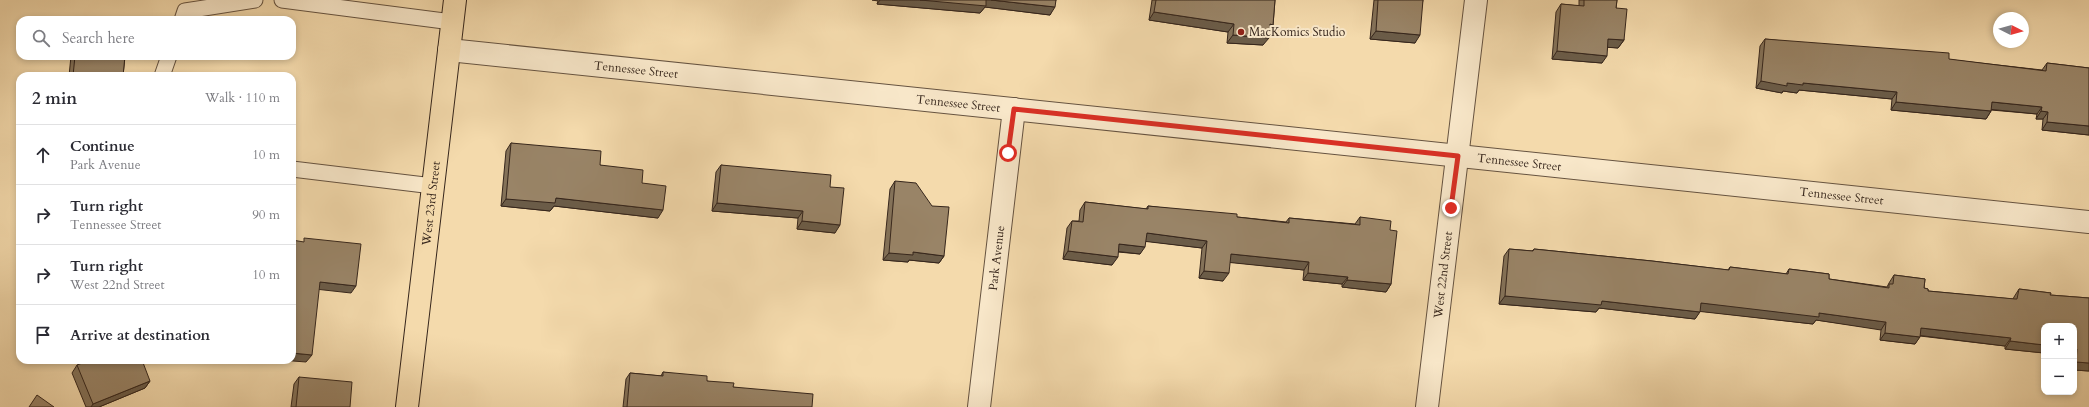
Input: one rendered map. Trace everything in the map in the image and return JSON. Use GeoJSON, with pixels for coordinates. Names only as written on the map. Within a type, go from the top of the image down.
{"type":"FeatureCollection","features":[{"type":"Feature","properties":{"kind":"main road","name":"West 23rd Street"},"geometry":{"type":"LineString","coordinates":[[407,407],[455,0]]}},
{"type":"Feature","properties":{"kind":"street","name":"West 22nd Street"},"geometry":{"type":"LineString","coordinates":[[1427,407],[1476,0]]}},
{"type":"Feature","properties":{"kind":"street","name":"Tennessee Street"},"geometry":{"type":"LineString","coordinates":[[448,50],[2089,222]]}},
{"type":"Feature","properties":{"kind":"street","name":"Park Avenue"},"geometry":{"type":"LineString","coordinates":[[978,407],[1014,109]]}},
{"type":"Feature","properties":{"kind":"lane"},"geometry":{"type":"LineString","coordinates":[[183,16],[185,11],[255,0]]}},
{"type":"Feature","properties":{"kind":"lane"},"geometry":{"type":"LineString","coordinates":[[282,0],[452,22]]}},
{"type":"Feature","properties":{"kind":"lane"},"geometry":{"type":"LineString","coordinates":[[163,72],[168,60]]}},
{"type":"Feature","properties":{"kind":"lane"},"geometry":{"type":"LineString","coordinates":[[296,169],[433,186]]}},
{"type":"Feature","properties":{"kind":"building"},"geometry":{"type":"Polygon","coordinates":[[[920,0],[986,0],[986,6],[920,0]]]}},
{"type":"Feature","properties":{"kind":"building"},"geometry":{"type":"Polygon","coordinates":[[[991,0],[1056,0],[1055,7],[991,0]]]}},
{"type":"Feature","properties":{"kind":"building"},"geometry":{"type":"Polygon","coordinates":[[[1156,0],[1275,0],[1273,25],[1270,24],[1269,38],[1233,35],[1234,24],[1154,12],[1156,0]]]}},
{"type":"Feature","properties":{"kind":"building"},"geometry":{"type":"Polygon","coordinates":[[[1378,0],[1423,0],[1420,35],[1376,31],[1378,0]]]}},
{"type":"Feature","properties":{"kind":"building"},"geometry":{"type":"Polygon","coordinates":[[[1584,0],[1617,0],[1616,8],[1627,9],[1624,40],[1608,39],[1607,56],[1557,51],[1561,4],[1584,6],[1584,0]]]}},
{"type":"Feature","properties":{"kind":"building"},"geometry":{"type":"Polygon","coordinates":[[[1765,39],[1949,53],[1949,59],[2046,71],[2047,63],[2089,68],[2089,126],[2047,122],[2048,112],[2041,111],[2042,107],[1992,102],[1991,111],[1896,102],[1897,92],[1803,83],[1803,85],[1787,83],[1787,86],[1761,81],[1765,39]]]}},
{"type":"Feature","properties":{"kind":"building"},"geometry":{"type":"Polygon","coordinates":[[[75,60],[125,60],[123,72],[73,72],[75,60]]]}},
{"type":"Feature","properties":{"kind":"building"},"geometry":{"type":"Polygon","coordinates":[[[511,143],[601,151],[600,165],[643,170],[642,183],[666,186],[663,210],[556,198],[555,203],[506,199],[511,143]]]}},
{"type":"Feature","properties":{"kind":"building"},"geometry":{"type":"Polygon","coordinates":[[[721,165],[831,175],[830,187],[844,188],[840,225],[802,221],[803,211],[717,203],[721,165]]]}},
{"type":"Feature","properties":{"kind":"building"},"geometry":{"type":"Polygon","coordinates":[[[895,181],[916,183],[932,206],[949,207],[944,256],[913,252],[913,255],[889,253],[895,181]]]}},
{"type":"Feature","properties":{"kind":"building"},"geometry":{"type":"Polygon","coordinates":[[[1085,202],[1148,209],[1148,206],[1237,214],[1237,217],[1289,223],[1289,218],[1360,225],[1360,217],[1391,221],[1390,230],[1397,231],[1391,284],[1347,280],[1348,277],[1308,273],[1309,262],[1231,254],[1229,273],[1204,271],[1207,241],[1147,233],[1145,247],[1119,244],[1118,257],[1068,251],[1072,221],[1083,222],[1085,202]]]}},
{"type":"Feature","properties":{"kind":"building"},"geometry":{"type":"Polygon","coordinates":[[[304,238],[361,244],[356,286],[320,282],[312,355],[296,353],[296,241],[304,242],[304,238]]]}},
{"type":"Feature","properties":{"kind":"building"},"geometry":{"type":"Polygon","coordinates":[[[1509,249],[1533,251],[1534,249],[1729,270],[1730,267],[1788,274],[1789,269],[1829,274],[1829,279],[1889,288],[1889,284],[1893,284],[1894,275],[1925,279],[1924,288],[1928,289],[1928,291],[2015,299],[2017,299],[2019,289],[2051,293],[2050,295],[2089,298],[2089,363],[2077,362],[2077,323],[2041,323],[2041,345],[2010,341],[2011,338],[1921,328],[1920,337],[1885,333],[1886,322],[1819,313],[1819,317],[1701,303],[1700,312],[1602,301],[1601,305],[1505,296],[1509,249]]]}},
{"type":"Feature","properties":{"kind":"building"},"geometry":{"type":"Polygon","coordinates":[[[144,364],[150,381],[93,404],[77,365],[144,364]]]}},
{"type":"Feature","properties":{"kind":"building"},"geometry":{"type":"Polygon","coordinates":[[[663,372],[707,376],[707,381],[734,383],[733,387],[813,394],[812,407],[627,407],[630,373],[663,376],[663,372]]]}},
{"type":"Feature","properties":{"kind":"building"},"geometry":{"type":"Polygon","coordinates":[[[299,377],[352,382],[350,407],[296,407],[299,377]]]}},
{"type":"Feature","properties":{"kind":"building"},"geometry":{"type":"Polygon","coordinates":[[[37,395],[54,407],[29,407],[37,395]]]}},
{"type":"Feature","properties":{"kind":"place","name":"MacKomics Studio"},"geometry":{"type":"Point","coordinates":[1241,32]}},
{"type":"Feature","properties":{"kind":"route"},"geometry":{"type":"LineString","coordinates":[[1008,153],[1014,109],[1458,156],[1451,208]]}}]}
